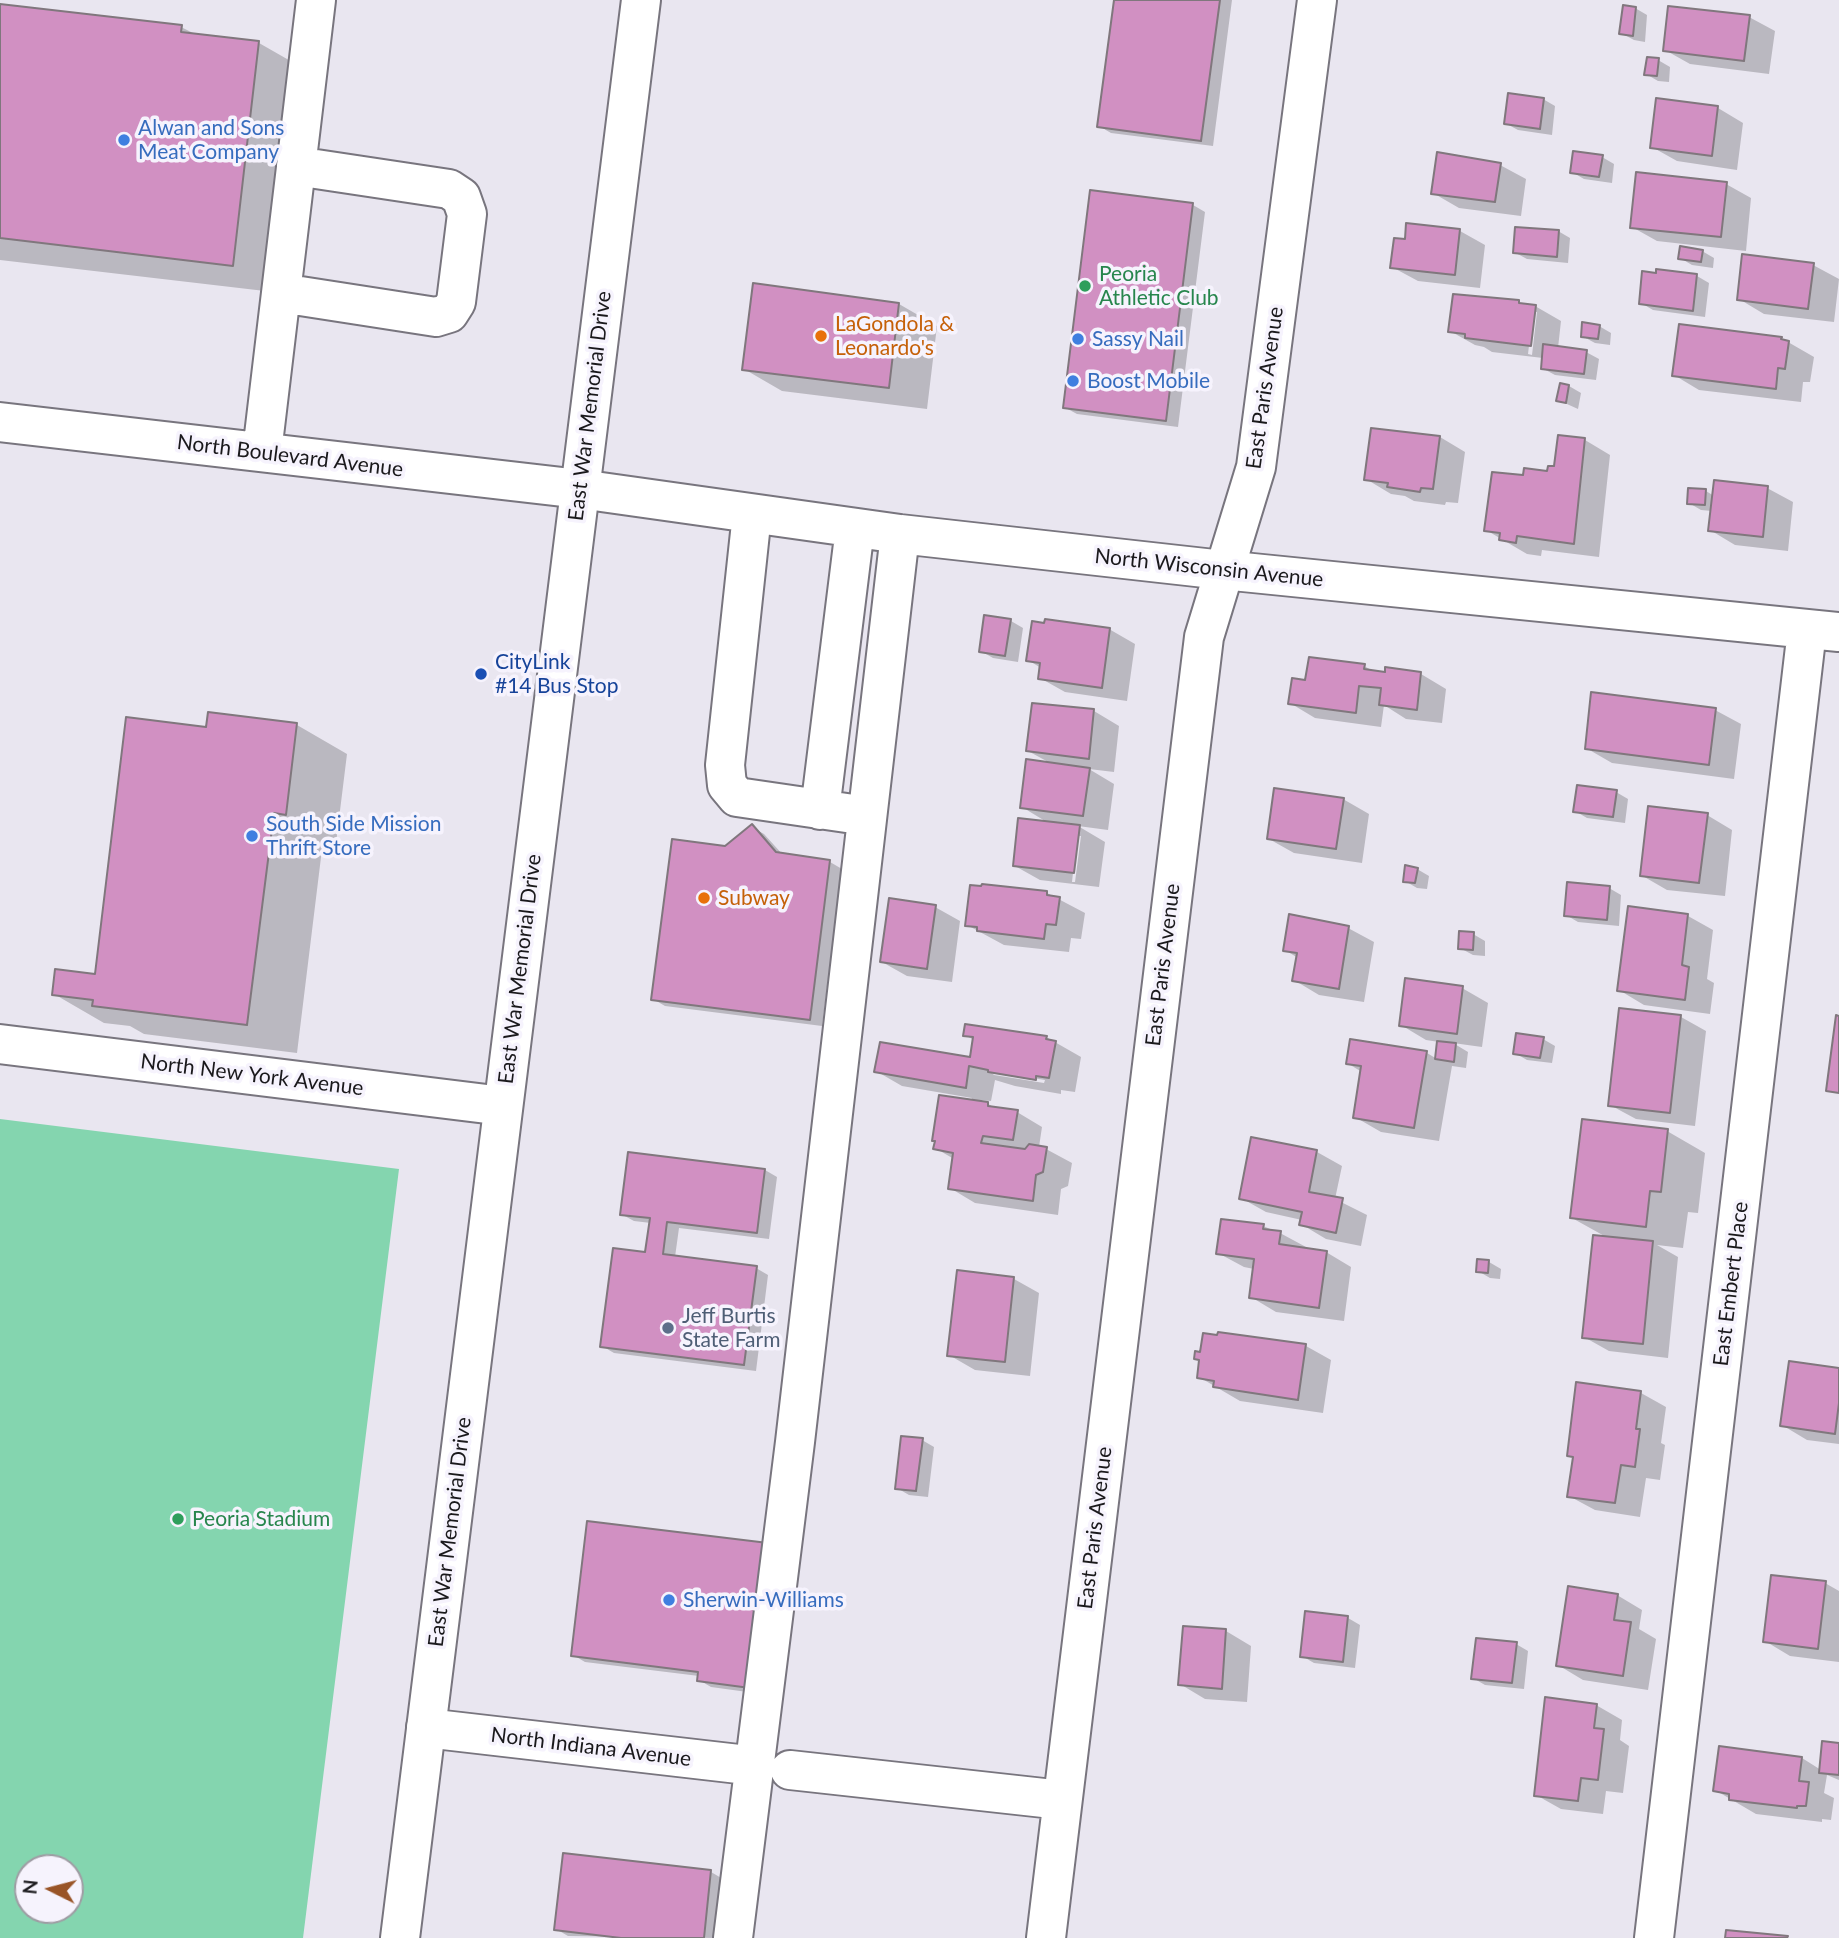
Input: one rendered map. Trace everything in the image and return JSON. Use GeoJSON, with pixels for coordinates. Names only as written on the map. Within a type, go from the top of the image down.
{"type":"FeatureCollection","features":[{"type":"Feature","properties":{"kind":"main road"},"geometry":{"type":"LineString","coordinates":[[262,452],[316,0]]}},
{"type":"Feature","properties":{"kind":"main road","name":"East War Memorial Drive"},"geometry":{"type":"LineString","coordinates":[[400,1938],[640,0]]}},
{"type":"Feature","properties":{"kind":"main road","name":"East Paris Avenue"},"geometry":{"type":"LineString","coordinates":[[1046,1938],[1204,636],[1256,467],[1317,0]]}},
{"type":"Feature","properties":{"kind":"main road"},"geometry":{"type":"LineString","coordinates":[[281,293],[436,317],[449,313],[456,302],[467,214],[461,197],[449,189],[296,166]]}},
{"type":"Feature","properties":{"kind":"main road","name":"North Boulevard Avenue"},"geometry":{"type":"LineString","coordinates":[[0,422],[580,489]]}},
{"type":"Feature","properties":{"kind":"main road","name":"North Wisconsin Avenue"},"geometry":{"type":"LineString","coordinates":[[580,489],[900,534],[1823,631]]}},
{"type":"Feature","properties":{"kind":"main road"},"geometry":{"type":"LineString","coordinates":[[752,514],[725,765],[727,785],[737,797],[867,816]]}},
{"type":"Feature","properties":{"kind":"main road"},"geometry":{"type":"LineString","coordinates":[[820,810],[855,528]]}},
{"type":"Feature","properties":{"kind":"main road"},"geometry":{"type":"LineString","coordinates":[[733,1938],[773,1768],[867,816],[900,534]]}},
{"type":"Feature","properties":{"kind":"main road","name":"East Embert Place"},"geometry":{"type":"LineString","coordinates":[[1654,1938],[1823,631]]}},
{"type":"Feature","properties":{"kind":"main road","name":"North New York Avenue"},"geometry":{"type":"LineString","coordinates":[[0,1044],[503,1106]]}},
{"type":"Feature","properties":{"kind":"main road","name":"North Indiana Avenue"},"geometry":{"type":"LineString","coordinates":[[426,1728],[1062,1800]]}},
{"type":"Feature","properties":{"kind":"green space","name":"Peoria Stadium"},"geometry":{"type":"Polygon","coordinates":[[[0,1119],[399,1169],[303,1938],[0,1938],[0,1119]]]}},
{"type":"Feature","properties":{"kind":"building"},"geometry":{"type":"Polygon","coordinates":[[[1114,0],[1220,0],[1201,141],[1097,127],[1114,0]]]}},
{"type":"Feature","properties":{"kind":"building","name":"Alwan and Sons Meat Company"},"geometry":{"type":"Polygon","coordinates":[[[0,4],[182,25],[181,32],[259,41],[233,266],[0,238],[0,4]]]}},
{"type":"Feature","properties":{"kind":"building"},"geometry":{"type":"Polygon","coordinates":[[[1623,5],[1636,7],[1633,36],[1619,34],[1623,5]]]}},
{"type":"Feature","properties":{"kind":"building"},"geometry":{"type":"Polygon","coordinates":[[[1668,6],[1750,15],[1744,61],[1663,51],[1668,6]]]}},
{"type":"Feature","properties":{"kind":"building"},"geometry":{"type":"Polygon","coordinates":[[[1647,57],[1659,58],[1657,76],[1644,75],[1647,57]]]}},
{"type":"Feature","properties":{"kind":"building"},"geometry":{"type":"Polygon","coordinates":[[[1508,93],[1544,98],[1540,129],[1504,124],[1508,93]]]}},
{"type":"Feature","properties":{"kind":"building"},"geometry":{"type":"Polygon","coordinates":[[[1656,98],[1718,106],[1712,156],[1650,148],[1656,98]]]}},
{"type":"Feature","properties":{"kind":"building"},"geometry":{"type":"Polygon","coordinates":[[[1573,151],[1603,155],[1599,177],[1570,173],[1573,151]]]}},
{"type":"Feature","properties":{"kind":"building"},"geometry":{"type":"Polygon","coordinates":[[[1437,152],[1501,163],[1495,202],[1431,194],[1437,152]]]}},
{"type":"Feature","properties":{"kind":"building"},"geometry":{"type":"Polygon","coordinates":[[[1636,172],[1727,182],[1721,237],[1630,228],[1636,172]]]}},
{"type":"Feature","properties":{"kind":"building"},"geometry":{"type":"Polygon","coordinates":[[[1090,190],[1193,203],[1166,421],[1063,408],[1090,190]]]}},
{"type":"Feature","properties":{"kind":"building"},"geometry":{"type":"Polygon","coordinates":[[[1406,223],[1460,229],[1455,275],[1390,268],[1394,238],[1405,239],[1406,223]]]}},
{"type":"Feature","properties":{"kind":"building"},"geometry":{"type":"Polygon","coordinates":[[[1515,227],[1559,230],[1557,257],[1513,253],[1515,227]]]}},
{"type":"Feature","properties":{"kind":"building"},"geometry":{"type":"Polygon","coordinates":[[[1680,246],[1703,250],[1701,262],[1678,259],[1680,246]]]}},
{"type":"Feature","properties":{"kind":"building"},"geometry":{"type":"Polygon","coordinates":[[[1742,254],[1814,263],[1808,309],[1737,300],[1742,254]]]}},
{"type":"Feature","properties":{"kind":"building"},"geometry":{"type":"Polygon","coordinates":[[[1656,269],[1697,274],[1693,311],[1639,304],[1642,271],[1656,273],[1656,269]]]}},
{"type":"Feature","properties":{"kind":"building","name":"LaGondola & Leonardo's"},"geometry":{"type":"Polygon","coordinates":[[[753,283],[899,303],[889,388],[742,370],[753,283]]]}},
{"type":"Feature","properties":{"kind":"building"},"geometry":{"type":"Polygon","coordinates":[[[1453,294],[1519,300],[1519,303],[1536,305],[1531,346],[1465,338],[1465,334],[1448,332],[1453,294]]]}},
{"type":"Feature","properties":{"kind":"building"},"geometry":{"type":"Polygon","coordinates":[[[1582,322],[1600,325],[1598,339],[1581,337],[1582,322]]]}},
{"type":"Feature","properties":{"kind":"building"},"geometry":{"type":"Polygon","coordinates":[[[1679,324],[1782,337],[1781,339],[1789,341],[1785,369],[1778,368],[1776,389],[1672,376],[1679,324]]]}},
{"type":"Feature","properties":{"kind":"building"},"geometry":{"type":"Polygon","coordinates":[[[1543,344],[1587,350],[1584,374],[1541,369],[1543,344]]]}},
{"type":"Feature","properties":{"kind":"building"},"geometry":{"type":"Polygon","coordinates":[[[1560,383],[1569,385],[1566,403],[1556,401],[1560,383]]]}},
{"type":"Feature","properties":{"kind":"building"},"geometry":{"type":"Polygon","coordinates":[[[1371,428],[1440,436],[1433,489],[1421,488],[1420,492],[1364,480],[1371,428]]]}},
{"type":"Feature","properties":{"kind":"building"},"geometry":{"type":"Polygon","coordinates":[[[1558,435],[1585,438],[1574,544],[1517,536],[1516,543],[1499,540],[1500,533],[1484,531],[1492,472],[1523,475],[1524,468],[1547,471],[1548,466],[1554,466],[1558,435]]]}},
{"type":"Feature","properties":{"kind":"building"},"geometry":{"type":"Polygon","coordinates":[[[1714,480],[1768,486],[1763,537],[1708,531],[1714,480]]]}},
{"type":"Feature","properties":{"kind":"building"},"geometry":{"type":"Polygon","coordinates":[[[1688,488],[1706,489],[1705,505],[1687,504],[1688,488]]]}},
{"type":"Feature","properties":{"kind":"building"},"geometry":{"type":"Polygon","coordinates":[[[984,615],[1011,619],[1005,656],[979,652],[984,615]]]}},
{"type":"Feature","properties":{"kind":"building"},"geometry":{"type":"Polygon","coordinates":[[[1045,619],[1110,628],[1102,688],[1038,679],[1040,663],[1026,661],[1032,621],[1044,623],[1045,619]]]}},
{"type":"Feature","properties":{"kind":"building"},"geometry":{"type":"Polygon","coordinates":[[[1309,657],[1365,664],[1364,669],[1385,672],[1385,667],[1421,672],[1417,710],[1379,705],[1381,688],[1359,686],[1356,713],[1288,704],[1292,678],[1305,680],[1309,657]]]}},
{"type":"Feature","properties":{"kind":"building"},"geometry":{"type":"Polygon","coordinates":[[[1591,692],[1716,708],[1709,765],[1585,749],[1591,692]]]}},
{"type":"Feature","properties":{"kind":"building"},"geometry":{"type":"Polygon","coordinates":[[[1032,703],[1094,709],[1089,759],[1026,751],[1032,703]]]}},
{"type":"Feature","properties":{"kind":"building"},"geometry":{"type":"Polygon","coordinates":[[[208,712],[297,723],[286,815],[274,813],[247,1025],[92,1006],[93,1000],[52,995],[55,969],[95,974],[126,717],[206,727],[208,712]]]}},
{"type":"Feature","properties":{"kind":"building"},"geometry":{"type":"Polygon","coordinates":[[[1026,759],[1090,768],[1083,816],[1020,808],[1026,759]]]}},
{"type":"Feature","properties":{"kind":"building"},"geometry":{"type":"Polygon","coordinates":[[[1577,785],[1617,790],[1613,817],[1573,812],[1577,785]]]}},
{"type":"Feature","properties":{"kind":"building"},"geometry":{"type":"Polygon","coordinates":[[[1274,788],[1344,798],[1336,849],[1267,839],[1274,788]]]}},
{"type":"Feature","properties":{"kind":"building"},"geometry":{"type":"Polygon","coordinates":[[[1648,806],[1708,813],[1699,883],[1640,876],[1648,806]]]}},
{"type":"Feature","properties":{"kind":"building"},"geometry":{"type":"Polygon","coordinates":[[[1018,818],[1080,825],[1074,873],[1013,866],[1018,818]]]}},
{"type":"Feature","properties":{"kind":"building"},"geometry":{"type":"Polygon","coordinates":[[[752,824],[776,852],[830,860],[810,1020],[651,1000],[672,839],[725,846],[752,824]]]}},
{"type":"Feature","properties":{"kind":"building"},"geometry":{"type":"Polygon","coordinates":[[[1405,865],[1418,868],[1415,883],[1403,882],[1405,865]]]}},
{"type":"Feature","properties":{"kind":"building"},"geometry":{"type":"Polygon","coordinates":[[[1567,882],[1610,886],[1607,920],[1564,916],[1567,882]]]}},
{"type":"Feature","properties":{"kind":"building"},"geometry":{"type":"Polygon","coordinates":[[[970,885],[1047,891],[1047,895],[1060,897],[1056,925],[1046,924],[1044,939],[977,931],[977,927],[965,926],[970,885]]]}},
{"type":"Feature","properties":{"kind":"building"},"geometry":{"type":"Polygon","coordinates":[[[889,898],[936,905],[927,969],[880,962],[889,898]]]}},
{"type":"Feature","properties":{"kind":"building"},"geometry":{"type":"Polygon","coordinates":[[[1628,906],[1688,914],[1682,965],[1689,967],[1685,1000],[1617,991],[1628,906]]]}},
{"type":"Feature","properties":{"kind":"building"},"geometry":{"type":"Polygon","coordinates":[[[1289,914],[1349,926],[1339,989],[1292,981],[1297,953],[1283,951],[1289,914]]]}},
{"type":"Feature","properties":{"kind":"building"},"geometry":{"type":"Polygon","coordinates":[[[1459,931],[1474,932],[1473,950],[1458,949],[1459,931]]]}},
{"type":"Feature","properties":{"kind":"building"},"geometry":{"type":"Polygon","coordinates":[[[1405,978],[1463,986],[1457,1034],[1399,1026],[1405,978]]]}},
{"type":"Feature","properties":{"kind":"building"},"geometry":{"type":"Polygon","coordinates":[[[1619,1008],[1681,1015],[1670,1113],[1608,1106],[1619,1008]]]}},
{"type":"Feature","properties":{"kind":"building"},"geometry":{"type":"Polygon","coordinates":[[[1836,1015],[1839,1016],[1839,1093],[1826,1091],[1836,1015]]]}},
{"type":"Feature","properties":{"kind":"building"},"geometry":{"type":"Polygon","coordinates":[[[965,1024],[1047,1036],[1046,1039],[1056,1041],[1049,1078],[1036,1076],[1036,1080],[969,1066],[966,1088],[874,1072],[880,1042],[970,1057],[973,1037],[963,1036],[965,1024]]]}},
{"type":"Feature","properties":{"kind":"building"},"geometry":{"type":"Polygon","coordinates":[[[1516,1033],[1544,1037],[1540,1058],[1513,1054],[1516,1033]]]}},
{"type":"Feature","properties":{"kind":"building"},"geometry":{"type":"Polygon","coordinates":[[[1350,1039],[1427,1051],[1414,1128],[1353,1118],[1361,1066],[1346,1064],[1350,1039]]]}},
{"type":"Feature","properties":{"kind":"building"},"geometry":{"type":"Polygon","coordinates":[[[1437,1041],[1456,1043],[1454,1062],[1435,1059],[1437,1041]]]}},
{"type":"Feature","properties":{"kind":"building"},"geometry":{"type":"Polygon","coordinates":[[[939,1095],[988,1102],[988,1106],[1018,1110],[1013,1140],[983,1136],[981,1143],[1025,1149],[1029,1144],[1047,1147],[1043,1172],[1036,1175],[1033,1201],[948,1189],[953,1153],[933,1149],[935,1141],[932,1141],[939,1095]]]}},
{"type":"Feature","properties":{"kind":"building"},"geometry":{"type":"Polygon","coordinates":[[[1582,1119],[1668,1129],[1661,1192],[1650,1191],[1646,1227],[1570,1218],[1582,1119]]]}},
{"type":"Feature","properties":{"kind":"building"},"geometry":{"type":"Polygon","coordinates":[[[1251,1137],[1317,1150],[1309,1192],[1343,1198],[1336,1233],[1299,1225],[1302,1212],[1239,1199],[1251,1137]]]}},
{"type":"Feature","properties":{"kind":"building"},"geometry":{"type":"Polygon","coordinates":[[[628,1152],[765,1169],[757,1233],[667,1222],[663,1254],[757,1266],[744,1365],[600,1347],[613,1248],[645,1252],[650,1218],[620,1215],[628,1152]]]}},
{"type":"Feature","properties":{"kind":"building"},"geometry":{"type":"Polygon","coordinates":[[[1221,1219],[1264,1224],[1263,1229],[1281,1231],[1279,1244],[1327,1251],[1319,1308],[1249,1298],[1254,1259],[1216,1254],[1221,1219]]]}},
{"type":"Feature","properties":{"kind":"building"},"geometry":{"type":"Polygon","coordinates":[[[1593,1235],[1653,1241],[1643,1344],[1582,1338],[1593,1235]]]}},
{"type":"Feature","properties":{"kind":"building"},"geometry":{"type":"Polygon","coordinates":[[[1477,1259],[1489,1260],[1488,1273],[1476,1272],[1477,1259]]]}},
{"type":"Feature","properties":{"kind":"building"},"geometry":{"type":"Polygon","coordinates":[[[957,1270],[1014,1277],[1005,1362],[947,1356],[957,1270]]]}},
{"type":"Feature","properties":{"kind":"building"},"geometry":{"type":"Polygon","coordinates":[[[1218,1332],[1306,1344],[1298,1400],[1213,1387],[1214,1381],[1197,1378],[1199,1360],[1194,1359],[1195,1351],[1200,1352],[1203,1333],[1217,1335],[1218,1332]]]}},
{"type":"Feature","properties":{"kind":"building"},"geometry":{"type":"Polygon","coordinates":[[[1789,1361],[1839,1368],[1839,1403],[1835,1434],[1780,1426],[1789,1361]]]}},
{"type":"Feature","properties":{"kind":"building"},"geometry":{"type":"Polygon","coordinates":[[[1576,1382],[1641,1391],[1635,1467],[1621,1465],[1615,1503],[1567,1497],[1573,1457],[1567,1456],[1576,1382]]]}},
{"type":"Feature","properties":{"kind":"building"},"geometry":{"type":"Polygon","coordinates":[[[901,1436],[923,1438],[916,1491],[895,1489],[901,1436]]]}},
{"type":"Feature","properties":{"kind":"building","name":"Sherwin-Williams"},"geometry":{"type":"Polygon","coordinates":[[[587,1521],[768,1543],[750,1688],[697,1681],[698,1672],[571,1656],[587,1521]]]}},
{"type":"Feature","properties":{"kind":"building"},"geometry":{"type":"Polygon","coordinates":[[[1771,1575],[1826,1581],[1818,1649],[1763,1642],[1771,1575]]]}},
{"type":"Feature","properties":{"kind":"building"},"geometry":{"type":"Polygon","coordinates":[[[1568,1586],[1618,1594],[1614,1620],[1631,1622],[1623,1676],[1556,1666],[1568,1586]]]}},
{"type":"Feature","properties":{"kind":"building"},"geometry":{"type":"Polygon","coordinates":[[[1305,1611],[1348,1616],[1343,1662],[1300,1657],[1305,1611]]]}},
{"type":"Feature","properties":{"kind":"building"},"geometry":{"type":"Polygon","coordinates":[[[1183,1626],[1226,1629],[1222,1689],[1178,1685],[1183,1626]]]}},
{"type":"Feature","properties":{"kind":"building"},"geometry":{"type":"Polygon","coordinates":[[[1476,1638],[1517,1642],[1512,1683],[1471,1679],[1476,1638]]]}},
{"type":"Feature","properties":{"kind":"building"},"geometry":{"type":"Polygon","coordinates":[[[1545,1697],[1597,1704],[1594,1728],[1604,1729],[1598,1780],[1581,1778],[1578,1801],[1534,1796],[1545,1697]]]}},
{"type":"Feature","properties":{"kind":"building"},"geometry":{"type":"Polygon","coordinates":[[[1822,1741],[1839,1743],[1839,1775],[1819,1773],[1822,1741]]]}},
{"type":"Feature","properties":{"kind":"building"},"geometry":{"type":"Polygon","coordinates":[[[1719,1746],[1802,1757],[1799,1781],[1809,1782],[1806,1806],[1797,1808],[1729,1800],[1729,1794],[1713,1791],[1719,1746]]]}},
{"type":"Feature","properties":{"kind":"building"},"geometry":{"type":"Polygon","coordinates":[[[563,1853],[711,1870],[704,1938],[621,1938],[554,1930],[563,1853]]]}},
{"type":"Feature","properties":{"kind":"building"},"geometry":{"type":"Polygon","coordinates":[[[1726,1930],[1788,1936],[1725,1938],[1726,1930]]]}},
{"type":"Feature","properties":{"kind":"place","name":"Alwan and Sons Meat Company"},"geometry":{"type":"Point","coordinates":[124,140]}},
{"type":"Feature","properties":{"kind":"place","name":"Peoria Athletic Club"},"geometry":{"type":"Point","coordinates":[1085,286]}},
{"type":"Feature","properties":{"kind":"place","name":"LaGondola & Leonardo's"},"geometry":{"type":"Point","coordinates":[821,336]}},
{"type":"Feature","properties":{"kind":"place","name":"Sassy Nail"},"geometry":{"type":"Point","coordinates":[1078,339]}},
{"type":"Feature","properties":{"kind":"place","name":"Boost Mobile"},"geometry":{"type":"Point","coordinates":[1073,381]}},
{"type":"Feature","properties":{"kind":"place","name":"CityLink #14 Bus Stop"},"geometry":{"type":"Point","coordinates":[481,674]}},
{"type":"Feature","properties":{"kind":"place","name":"South Side Mission Thrift Store"},"geometry":{"type":"Point","coordinates":[252,836]}},
{"type":"Feature","properties":{"kind":"place","name":"Subway"},"geometry":{"type":"Point","coordinates":[704,898]}},
{"type":"Feature","properties":{"kind":"place","name":"Jeff Burtis State Farm"},"geometry":{"type":"Point","coordinates":[668,1328]}},
{"type":"Feature","properties":{"kind":"place","name":"Peoria Stadium"},"geometry":{"type":"Point","coordinates":[178,1519]}},
{"type":"Feature","properties":{"kind":"place","name":"Sherwin-Williams"},"geometry":{"type":"Point","coordinates":[669,1600]}}]}
